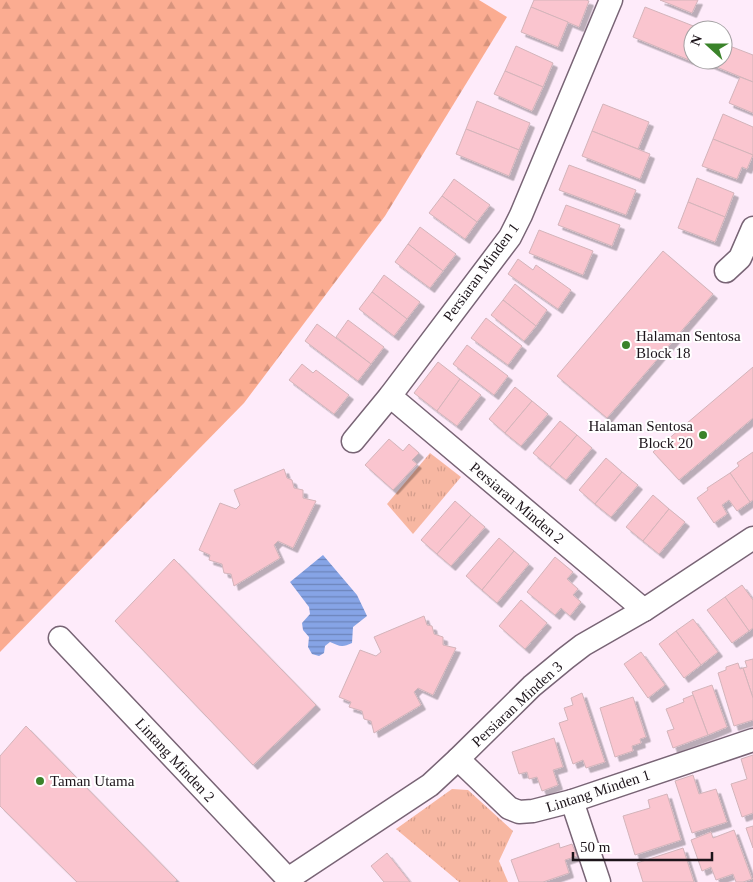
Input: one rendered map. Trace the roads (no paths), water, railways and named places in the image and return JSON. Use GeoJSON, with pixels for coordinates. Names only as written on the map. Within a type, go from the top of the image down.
{"type":"FeatureCollection","features":[{"type":"Feature","properties":{"kind":"street","name":"Persiaran Minden 1"},"geometry":{"type":"LineString","coordinates":[[353,441],[390,396],[510,237],[522,215],[611,0]]}},
{"type":"Feature","properties":{"kind":"street"},"geometry":{"type":"LineString","coordinates":[[726,271],[740,258],[753,228]]}},
{"type":"Feature","properties":{"kind":"street","name":"Persiaran Minden 2"},"geometry":{"type":"LineString","coordinates":[[390,396],[644,610]]}},
{"type":"Feature","properties":{"kind":"street","name":"Persiaran Minden 3"},"geometry":{"type":"LineString","coordinates":[[288,881],[430,785],[532,686],[583,645],[644,610],[753,538]]}},
{"type":"Feature","properties":{"kind":"street","name":"Lintang Minden 2"},"geometry":{"type":"LineString","coordinates":[[60,638],[288,881]]}},
{"type":"Feature","properties":{"kind":"street","name":"Lintang Minden 1"},"geometry":{"type":"LineString","coordinates":[[458,759],[509,808],[519,812],[533,811],[572,801],[753,740]]}},
{"type":"Feature","properties":{"kind":"street"},"geometry":{"type":"LineString","coordinates":[[572,801],[599,882]]}},
{"type":"Feature","properties":{"kind":"water"},"geometry":{"type":"Polygon","coordinates":[[[323,555],[357,595],[367,616],[353,627],[352,643],[341,646],[330,642],[325,646],[324,653],[319,656],[312,654],[308,647],[309,637],[303,630],[302,623],[310,614],[309,607],[290,582],[323,555]]]}},
{"type":"Feature","properties":{"kind":"place","name":"Halaman Sentosa Block 18"},"geometry":{"type":"Point","coordinates":[626,345]}},
{"type":"Feature","properties":{"kind":"place","name":"Halaman Sentosa Block 20"},"geometry":{"type":"Point","coordinates":[703,435]}},
{"type":"Feature","properties":{"kind":"place","name":"Taman Utama"},"geometry":{"type":"Point","coordinates":[40,781]}}]}
